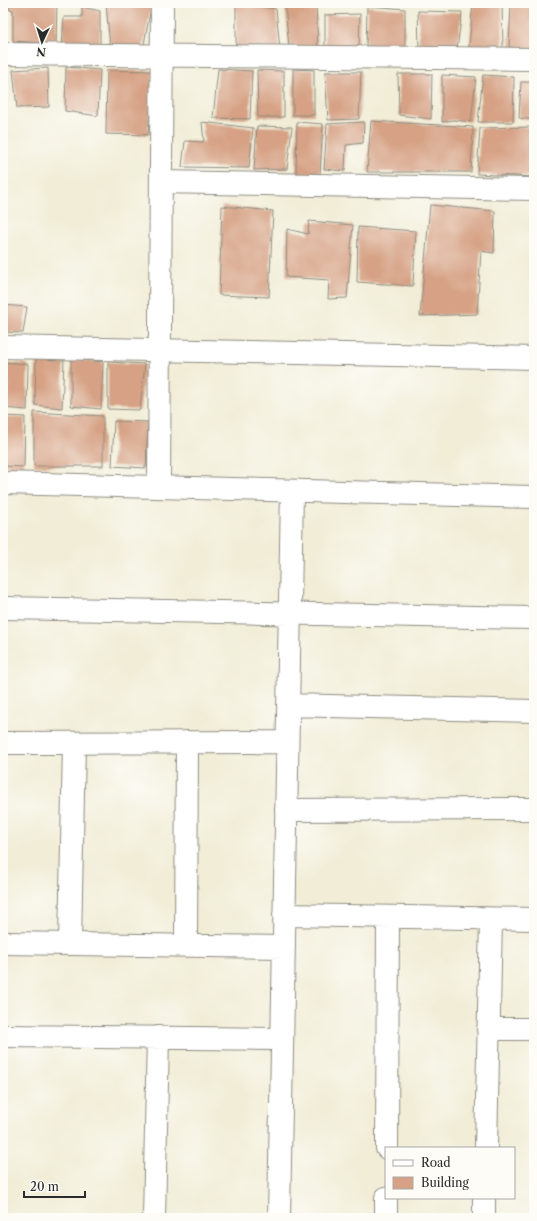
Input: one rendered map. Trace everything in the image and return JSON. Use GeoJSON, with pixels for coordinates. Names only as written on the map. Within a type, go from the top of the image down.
{"type":"FeatureCollection","features":[{"type":"Feature","properties":{"kind":"street"},"geometry":{"type":"LineString","coordinates":[[158,487],[162,3]]}},
{"type":"Feature","properties":{"kind":"street"},"geometry":{"type":"LineString","coordinates":[[3,54],[534,59]]}},
{"type":"Feature","properties":{"kind":"street"},"geometry":{"type":"LineString","coordinates":[[161,182],[534,189]]}},
{"type":"Feature","properties":{"kind":"street"},"geometry":{"type":"LineString","coordinates":[[3,347],[534,358]]}},
{"type":"Feature","properties":{"kind":"street"},"geometry":{"type":"LineString","coordinates":[[3,483],[534,497]]}},
{"type":"Feature","properties":{"kind":"street"},"geometry":{"type":"LineString","coordinates":[[279,1218],[292,491]]}},
{"type":"Feature","properties":{"kind":"street"},"geometry":{"type":"LineString","coordinates":[[3,608],[534,618]]}},
{"type":"Feature","properties":{"kind":"street"},"geometry":{"type":"LineString","coordinates":[[288,705],[534,711]]}},
{"type":"Feature","properties":{"kind":"street"},"geometry":{"type":"LineString","coordinates":[[186,946],[187,742]]}},
{"type":"Feature","properties":{"kind":"street"},"geometry":{"type":"LineString","coordinates":[[3,743],[287,742]]}},
{"type":"Feature","properties":{"kind":"street"},"geometry":{"type":"LineString","coordinates":[[70,944],[74,743]]}},
{"type":"Feature","properties":{"kind":"street"},"geometry":{"type":"LineString","coordinates":[[286,810],[534,809]]}},
{"type":"Feature","properties":{"kind":"street"},"geometry":{"type":"LineString","coordinates":[[284,915],[534,919]]}},
{"type":"Feature","properties":{"kind":"street"},"geometry":{"type":"LineString","coordinates":[[387,1147],[388,917]]}},
{"type":"Feature","properties":{"kind":"street"},"geometry":{"type":"LineString","coordinates":[[486,1147],[491,918]]}},
{"type":"Feature","properties":{"kind":"street"},"geometry":{"type":"LineString","coordinates":[[3,943],[284,947]]}},
{"type":"Feature","properties":{"kind":"street"},"geometry":{"type":"LineString","coordinates":[[488,1029],[534,1030]]}},
{"type":"Feature","properties":{"kind":"street"},"geometry":{"type":"LineString","coordinates":[[3,1036],[282,1039]]}},
{"type":"Feature","properties":{"kind":"street"},"geometry":{"type":"LineString","coordinates":[[154,1218],[158,1037]]}},
{"type":"Feature","properties":{"kind":"street"},"geometry":{"type":"LineString","coordinates":[[386,1199],[386,1218]]}},
{"type":"Feature","properties":{"kind":"street"},"geometry":{"type":"LineString","coordinates":[[484,1199],[484,1218]]}},
{"type":"Feature","properties":{"kind":"building"},"geometry":{"type":"Polygon","coordinates":[[[10,3],[57,3],[56,44],[13,41],[13,10],[9,9],[10,3]]]}},
{"type":"Feature","properties":{"kind":"building"},"geometry":{"type":"Polygon","coordinates":[[[106,3],[152,3],[143,49],[110,48],[106,3]]]}},
{"type":"Feature","properties":{"kind":"building"},"geometry":{"type":"Polygon","coordinates":[[[316,3],[318,50],[289,48],[285,5],[316,3]]]}},
{"type":"Feature","properties":{"kind":"building"},"geometry":{"type":"Polygon","coordinates":[[[473,3],[502,3],[503,50],[469,47],[473,3]]]}},
{"type":"Feature","properties":{"kind":"building"},"geometry":{"type":"Polygon","coordinates":[[[511,3],[534,3],[534,50],[509,47],[511,3]]]}},
{"type":"Feature","properties":{"kind":"building"},"geometry":{"type":"Polygon","coordinates":[[[236,4],[276,9],[280,49],[236,49],[236,4]]]}},
{"type":"Feature","properties":{"kind":"building"},"geometry":{"type":"Polygon","coordinates":[[[367,6],[405,9],[405,51],[366,49],[367,6]]]}},
{"type":"Feature","properties":{"kind":"building"},"geometry":{"type":"Polygon","coordinates":[[[82,7],[100,11],[100,49],[62,49],[64,17],[82,17],[82,7]]]}},
{"type":"Feature","properties":{"kind":"building"},"geometry":{"type":"Polygon","coordinates":[[[418,11],[462,12],[457,49],[419,48],[418,11]]]}},
{"type":"Feature","properties":{"kind":"building"},"geometry":{"type":"Polygon","coordinates":[[[360,14],[359,48],[325,46],[325,15],[360,14]]]}},
{"type":"Feature","properties":{"kind":"building"},"geometry":{"type":"Polygon","coordinates":[[[66,67],[100,70],[98,116],[65,111],[66,67]]]}},
{"type":"Feature","properties":{"kind":"building"},"geometry":{"type":"Polygon","coordinates":[[[48,68],[49,107],[17,108],[13,70],[48,68]]]}},
{"type":"Feature","properties":{"kind":"building"},"geometry":{"type":"Polygon","coordinates":[[[3,69],[8,70],[5,124],[3,124],[3,69]]]}},
{"type":"Feature","properties":{"kind":"building"},"geometry":{"type":"Polygon","coordinates":[[[218,69],[252,71],[250,119],[213,118],[218,69]]]}},
{"type":"Feature","properties":{"kind":"building"},"geometry":{"type":"Polygon","coordinates":[[[293,69],[314,70],[314,115],[293,115],[293,69]]]}},
{"type":"Feature","properties":{"kind":"building"},"geometry":{"type":"Polygon","coordinates":[[[107,70],[153,71],[148,135],[106,134],[107,70]]]}},
{"type":"Feature","properties":{"kind":"building"},"geometry":{"type":"Polygon","coordinates":[[[257,70],[284,71],[284,117],[258,117],[257,70]]]}},
{"type":"Feature","properties":{"kind":"building"},"geometry":{"type":"Polygon","coordinates":[[[325,72],[361,72],[359,119],[328,120],[325,72]]]}},
{"type":"Feature","properties":{"kind":"building"},"geometry":{"type":"Polygon","coordinates":[[[398,74],[432,74],[431,119],[399,115],[398,74]]]}},
{"type":"Feature","properties":{"kind":"building"},"geometry":{"type":"Polygon","coordinates":[[[442,75],[476,77],[471,122],[454,120],[442,122],[442,75]]]}},
{"type":"Feature","properties":{"kind":"building"},"geometry":{"type":"Polygon","coordinates":[[[483,75],[514,77],[513,122],[478,122],[483,75]]]}},
{"type":"Feature","properties":{"kind":"building"},"geometry":{"type":"Polygon","coordinates":[[[521,82],[534,82],[534,120],[519,118],[521,82]]]}},
{"type":"Feature","properties":{"kind":"building"},"geometry":{"type":"Polygon","coordinates":[[[371,121],[473,127],[471,172],[367,172],[371,121]]]}},
{"type":"Feature","properties":{"kind":"building"},"geometry":{"type":"Polygon","coordinates":[[[202,122],[253,128],[249,168],[182,167],[185,141],[204,142],[202,122]]]}},
{"type":"Feature","properties":{"kind":"building"},"geometry":{"type":"Polygon","coordinates":[[[297,122],[323,124],[320,174],[296,174],[297,122]]]}},
{"type":"Feature","properties":{"kind":"building"},"geometry":{"type":"Polygon","coordinates":[[[364,122],[363,143],[346,145],[345,171],[324,169],[327,124],[364,122]]]}},
{"type":"Feature","properties":{"kind":"building"},"geometry":{"type":"Polygon","coordinates":[[[257,126],[292,127],[287,169],[254,170],[257,126]]]}},
{"type":"Feature","properties":{"kind":"building"},"geometry":{"type":"Polygon","coordinates":[[[534,127],[534,177],[477,174],[480,128],[534,127]]]}},
{"type":"Feature","properties":{"kind":"building"},"geometry":{"type":"Polygon","coordinates":[[[430,205],[495,211],[494,253],[481,251],[477,314],[420,316],[430,205]]]}},
{"type":"Feature","properties":{"kind":"building"},"geometry":{"type":"Polygon","coordinates":[[[222,206],[273,211],[269,297],[219,295],[222,206]]]}},
{"type":"Feature","properties":{"kind":"building"},"geometry":{"type":"Polygon","coordinates":[[[309,221],[353,225],[347,298],[328,299],[329,280],[286,277],[287,229],[308,234],[309,221]]]}},
{"type":"Feature","properties":{"kind":"building"},"geometry":{"type":"Polygon","coordinates":[[[358,227],[416,231],[413,286],[357,282],[358,227]]]}},
{"type":"Feature","properties":{"kind":"building"},"geometry":{"type":"Polygon","coordinates":[[[3,305],[27,307],[23,333],[3,332],[3,305]]]}},
{"type":"Feature","properties":{"kind":"building"},"geometry":{"type":"Polygon","coordinates":[[[36,357],[64,360],[62,408],[35,405],[36,357]]]}},
{"type":"Feature","properties":{"kind":"building"},"geometry":{"type":"Polygon","coordinates":[[[71,359],[103,362],[101,409],[71,406],[71,359]]]}},
{"type":"Feature","properties":{"kind":"building"},"geometry":{"type":"Polygon","coordinates":[[[3,362],[28,364],[27,410],[3,408],[3,362]]]}},
{"type":"Feature","properties":{"kind":"building"},"geometry":{"type":"Polygon","coordinates":[[[108,362],[145,364],[140,410],[108,409],[108,362]]]}},
{"type":"Feature","properties":{"kind":"building"},"geometry":{"type":"Polygon","coordinates":[[[34,412],[103,416],[103,466],[34,466],[34,412]]]}},
{"type":"Feature","properties":{"kind":"building"},"geometry":{"type":"Polygon","coordinates":[[[3,416],[25,417],[24,467],[3,466],[3,416]]]}},
{"type":"Feature","properties":{"kind":"building"},"geometry":{"type":"Polygon","coordinates":[[[114,421],[148,422],[146,468],[112,466],[114,421]]]}}]}
